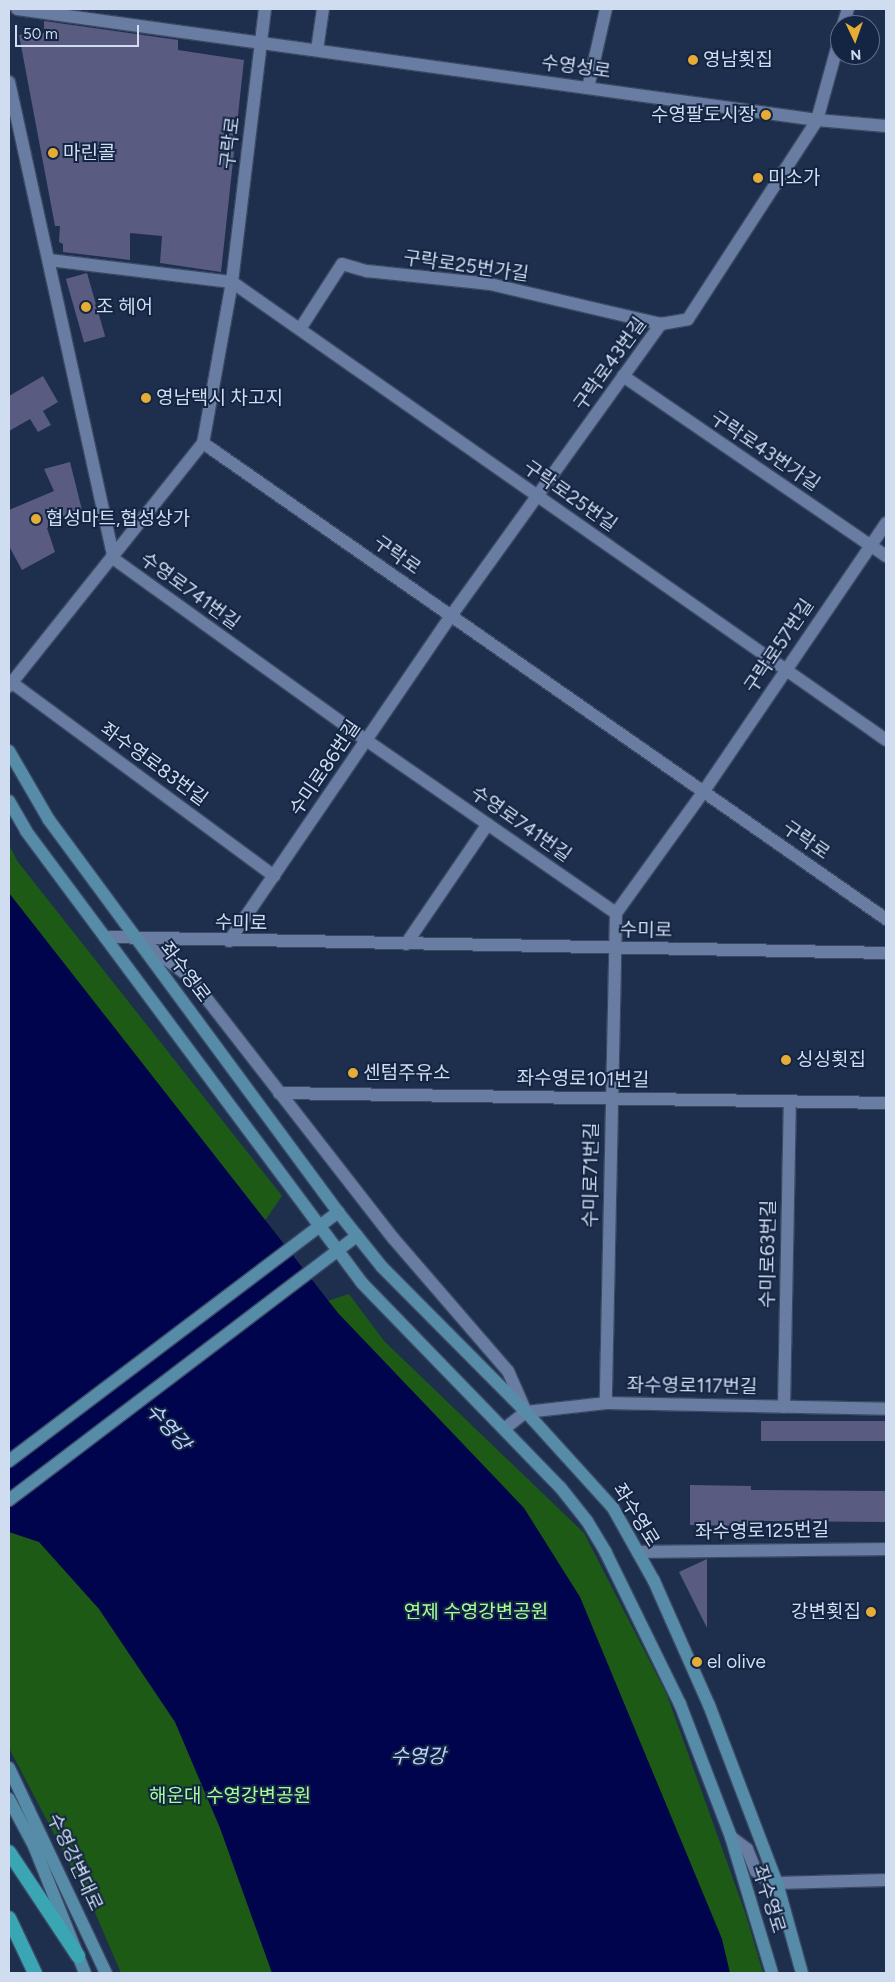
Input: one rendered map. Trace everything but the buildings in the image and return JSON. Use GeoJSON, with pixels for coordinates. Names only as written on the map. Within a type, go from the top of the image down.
{"type":"FeatureCollection","features":[{"type":"Feature","properties":{"kind":"highway"},"geometry":{"type":"LineString","coordinates":[[9,1852],[78,1956]]}},
{"type":"Feature","properties":{"kind":"highway"},"geometry":{"type":"LineString","coordinates":[[9,1918],[35,1973]]}},
{"type":"Feature","properties":{"kind":"main road","name":"좌수영로"},"geometry":{"type":"LineString","coordinates":[[9,750],[49,820],[357,1236],[382,1267],[526,1412],[592,1481],[614,1508],[638,1552],[709,1705],[777,1883],[802,1973]]}},
{"type":"Feature","properties":{"kind":"main road","name":"좌수영로"},"geometry":{"type":"LineString","coordinates":[[9,800],[26,831],[362,1283],[560,1487],[606,1553],[680,1704],[731,1837],[772,1973]]}},
{"type":"Feature","properties":{"kind":"main road"},"geometry":{"type":"LineString","coordinates":[[9,1461],[338,1212]]}},
{"type":"Feature","properties":{"kind":"main road"},"geometry":{"type":"LineString","coordinates":[[9,1500],[357,1236]]}},
{"type":"Feature","properties":{"kind":"main road","name":"수영강변대로"},"geometry":{"type":"LineString","coordinates":[[9,1768],[106,1973]]}},
{"type":"Feature","properties":{"kind":"main road"},"geometry":{"type":"LineString","coordinates":[[9,1799],[34,1846],[85,1973]]}},
{"type":"Feature","properties":{"kind":"street","name":"수영성로"},"geometry":{"type":"LineString","coordinates":[[18,9],[817,120],[886,126]]}},
{"type":"Feature","properties":{"kind":"street","name":"구락로"},"geometry":{"type":"LineString","coordinates":[[265,9],[232,282],[203,443],[886,919]]}},
{"type":"Feature","properties":{"kind":"street"},"geometry":{"type":"LineString","coordinates":[[317,50],[323,9]]}},
{"type":"Feature","properties":{"kind":"street"},"geometry":{"type":"LineString","coordinates":[[588,88],[606,9]]}},
{"type":"Feature","properties":{"kind":"street","name":"구락로43번길"},"geometry":{"type":"LineString","coordinates":[[451,616],[661,324],[688,319],[817,120],[832,65]]}},
{"type":"Feature","properties":{"kind":"street","name":"수영로741번길"},"geometry":{"type":"LineString","coordinates":[[9,82],[114,559],[366,740],[616,913]]}},
{"type":"Feature","properties":{"kind":"street"},"geometry":{"type":"LineString","coordinates":[[49,260],[232,282]]}},
{"type":"Feature","properties":{"kind":"street","name":"구락로25번가길"},"geometry":{"type":"LineString","coordinates":[[300,330],[342,264],[367,272],[490,284],[661,324]]}},
{"type":"Feature","properties":{"kind":"street","name":"구락로25번길"},"geometry":{"type":"LineString","coordinates":[[232,282],[886,740]]}},
{"type":"Feature","properties":{"kind":"street","name":"구락로43번가길"},"geometry":{"type":"LineString","coordinates":[[623,376],[886,556]]}},
{"type":"Feature","properties":{"kind":"street","name":"좌수영로83번길"},"geometry":{"type":"LineString","coordinates":[[203,443],[114,559],[10,684],[274,876]]}},
{"type":"Feature","properties":{"kind":"street","name":"구락로57번길"},"geometry":{"type":"LineString","coordinates":[[704,791],[785,669],[886,523]]}},
{"type":"Feature","properties":{"kind":"street","name":"수미로86번길"},"geometry":{"type":"LineString","coordinates":[[229,941],[451,616]]}},
{"type":"Feature","properties":{"kind":"street"},"geometry":{"type":"LineString","coordinates":[[614,948],[616,913],[704,791]]}},
{"type":"Feature","properties":{"kind":"street"},"geometry":{"type":"LineString","coordinates":[[406,944],[488,824]]}},
{"type":"Feature","properties":{"kind":"street"},"geometry":{"type":"LineString","coordinates":[[135,936],[189,976],[393,1238],[508,1371],[526,1412],[504,1430]]}},
{"type":"Feature","properties":{"kind":"street","name":"수미로"},"geometry":{"type":"LineString","coordinates":[[105,937],[135,936],[229,941],[886,953]]}},
{"type":"Feature","properties":{"kind":"street","name":"수미로71번길"},"geometry":{"type":"LineString","coordinates":[[606,1403],[614,948]]}},
{"type":"Feature","properties":{"kind":"street","name":"좌수영로101번길"},"geometry":{"type":"LineString","coordinates":[[280,1093],[886,1103]]}},
{"type":"Feature","properties":{"kind":"street","name":"수미로63번길"},"geometry":{"type":"LineString","coordinates":[[784,1406],[790,1102]]}},
{"type":"Feature","properties":{"kind":"street","name":"좌수영로117번길"},"geometry":{"type":"LineString","coordinates":[[526,1412],[606,1403],[886,1409]]}},
{"type":"Feature","properties":{"kind":"street","name":"좌수영로125번길"},"geometry":{"type":"LineString","coordinates":[[638,1552],[886,1549]]}},
{"type":"Feature","properties":{"kind":"street","name":"좌수영로"},"geometry":{"type":"LineString","coordinates":[[731,1837],[747,1849],[761,1875],[777,1883],[886,1880]]}},
{"type":"Feature","properties":{"kind":"green space"},"geometry":{"type":"Polygon","coordinates":[[[9,845],[18,862],[282,1196],[249,1244],[9,919],[9,845]]]}},
{"type":"Feature","properties":{"kind":"green space","name":"수영강"},"geometry":{"type":"Polygon","coordinates":[[[349,1294],[384,1341],[584,1533],[667,1695],[746,1915],[763,1973],[121,1973],[93,1908],[9,1748],[9,1522],[297,1311],[349,1294]]]}},
{"type":"Feature","properties":{"kind":"water","name":"수영강"},"geometry":{"type":"Polygon","coordinates":[[[9,893],[338,1313],[524,1508],[580,1597],[722,1939],[730,1973],[272,1973],[220,1828],[175,1722],[99,1609],[39,1542],[9,1532],[9,893]]]}},
{"type":"Feature","properties":{"kind":"place","name":"영남횟집"},"geometry":{"type":"Point","coordinates":[693,60]}},
{"type":"Feature","properties":{"kind":"place","name":"수영팔도시장"},"geometry":{"type":"Point","coordinates":[766,115]}},
{"type":"Feature","properties":{"kind":"place","name":"마린콜"},"geometry":{"type":"Point","coordinates":[53,153]}},
{"type":"Feature","properties":{"kind":"place","name":"미소가"},"geometry":{"type":"Point","coordinates":[758,178]}},
{"type":"Feature","properties":{"kind":"place","name":"조 헤어"},"geometry":{"type":"Point","coordinates":[86,307]}},
{"type":"Feature","properties":{"kind":"place","name":"영남택시 차고지"},"geometry":{"type":"Point","coordinates":[146,398]}},
{"type":"Feature","properties":{"kind":"place","name":"협성마트,협성상가"},"geometry":{"type":"Point","coordinates":[36,519]}},
{"type":"Feature","properties":{"kind":"place","name":"싱싱횟집"},"geometry":{"type":"Point","coordinates":[786,1060]}},
{"type":"Feature","properties":{"kind":"place","name":"센텀주유소"},"geometry":{"type":"Point","coordinates":[353,1073]}},
{"type":"Feature","properties":{"kind":"place","name":"강변횟집"},"geometry":{"type":"Point","coordinates":[871,1612]}},
{"type":"Feature","properties":{"kind":"place","name":"el olive"},"geometry":{"type":"Point","coordinates":[697,1662]}},
{"type":"Feature","properties":{"kind":"park label","name":"연제 수영강변공원"},"geometry":{"type":"Point","coordinates":[476,1612]}},
{"type":"Feature","properties":{"kind":"park label","name":"해운대 수영강변공원"},"geometry":{"type":"Point","coordinates":[230,1796]}}]}
